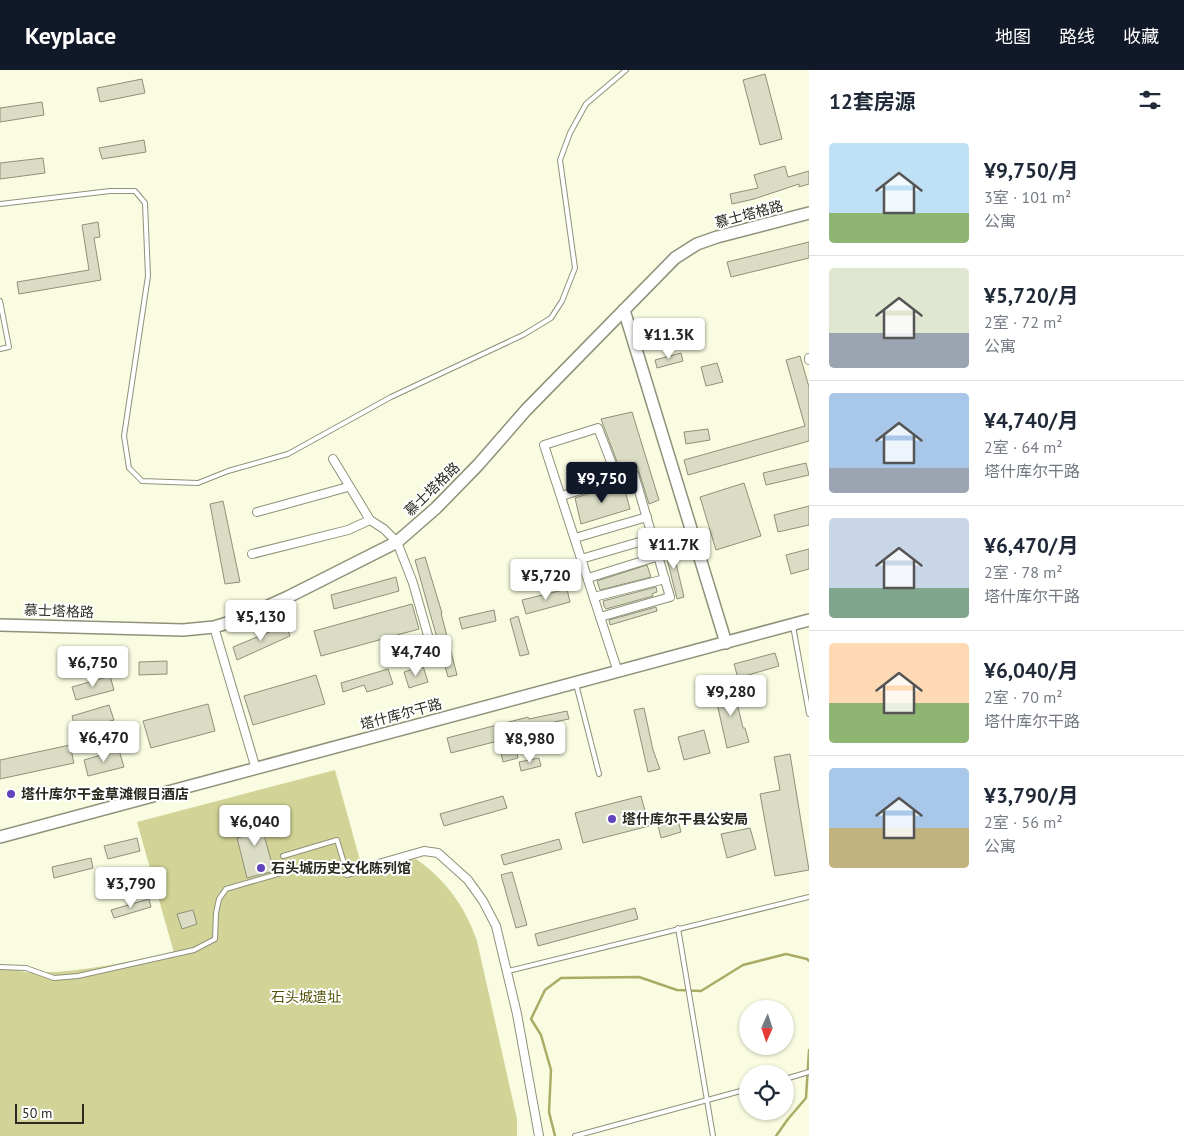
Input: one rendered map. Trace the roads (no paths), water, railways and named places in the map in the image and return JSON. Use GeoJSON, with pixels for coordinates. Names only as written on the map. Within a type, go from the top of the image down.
{"type":"FeatureCollection","features":[{"type":"Feature","properties":{"kind":"street","name":"慕士塔格路"},"geometry":{"type":"LineString","coordinates":[[0,625],[183,630],[214,627],[237,620],[288,597],[397,542],[436,508],[478,465],[526,410],[675,258],[697,244],[809,213]]}},
{"type":"Feature","properties":{"kind":"street"},"geometry":{"type":"LineString","coordinates":[[624,310],[726,643]]}},
{"type":"Feature","properties":{"kind":"street"},"geometry":{"type":"LineString","coordinates":[[618,480],[598,428],[544,445],[618,672]]}},
{"type":"Feature","properties":{"kind":"street"},"geometry":{"type":"LineString","coordinates":[[333,459],[370,520],[384,529],[397,542],[413,583],[436,660]]}},
{"type":"Feature","properties":{"kind":"street"},"geometry":{"type":"LineString","coordinates":[[561,496],[634,474],[670,597],[600,617]]}},
{"type":"Feature","properties":{"kind":"street"},"geometry":{"type":"LineString","coordinates":[[257,512],[348,486]]}},
{"type":"Feature","properties":{"kind":"street"},"geometry":{"type":"LineString","coordinates":[[575,538],[647,517]]}},
{"type":"Feature","properties":{"kind":"street"},"geometry":{"type":"LineString","coordinates":[[252,554],[348,530],[370,520]]}},
{"type":"Feature","properties":{"kind":"street"},"geometry":{"type":"LineString","coordinates":[[581,559],[653,538]]}},
{"type":"Feature","properties":{"kind":"street"},"geometry":{"type":"LineString","coordinates":[[588,578],[658,556]]}},
{"type":"Feature","properties":{"kind":"street"},"geometry":{"type":"LineString","coordinates":[[594,598],[665,578]]}},
{"type":"Feature","properties":{"kind":"street","name":"塔什库尔干路"},"geometry":{"type":"LineString","coordinates":[[0,836],[809,620]]}},
{"type":"Feature","properties":{"kind":"street"},"geometry":{"type":"LineString","coordinates":[[214,627],[256,769]]}},
{"type":"Feature","properties":{"kind":"street"},"geometry":{"type":"LineString","coordinates":[[347,873],[424,852],[438,853],[468,880],[483,901],[496,926],[507,971],[540,1136]]}},
{"type":"Feature","properties":{"kind":"lane"},"geometry":{"type":"LineString","coordinates":[[0,204],[110,191],[136,191],[145,203],[148,276],[124,436],[129,468],[142,481],[198,483],[228,471],[288,454],[391,397],[524,335],[551,318],[562,301],[575,268],[560,160],[570,133],[586,104],[626,70]]}},
{"type":"Feature","properties":{"kind":"lane"},"geometry":{"type":"LineString","coordinates":[[0,301],[9,346],[0,349]]}},
{"type":"Feature","properties":{"kind":"lane"},"geometry":{"type":"LineString","coordinates":[[793,625],[809,714]]}},
{"type":"Feature","properties":{"kind":"lane"},"geometry":{"type":"LineString","coordinates":[[576,683],[599,774]]}},
{"type":"Feature","properties":{"kind":"lane"},"geometry":{"type":"LineString","coordinates":[[283,856],[337,840],[347,873]]}},
{"type":"Feature","properties":{"kind":"lane"},"geometry":{"type":"LineString","coordinates":[[0,967],[26,968],[54,978],[78,976],[194,950],[215,940],[218,899],[226,889],[288,871]]}},
{"type":"Feature","properties":{"kind":"lane"},"geometry":{"type":"LineString","coordinates":[[507,971],[809,897]]}},
{"type":"Feature","properties":{"kind":"lane"},"geometry":{"type":"LineString","coordinates":[[678,928],[712,1136]]}},
{"type":"Feature","properties":{"kind":"lane"},"geometry":{"type":"LineString","coordinates":[[794,1076],[809,1072]]}},
{"type":"Feature","properties":{"kind":"lane"},"geometry":{"type":"LineString","coordinates":[[575,1136],[739,1091]]}},
{"type":"Feature","properties":{"kind":"waterway"},"geometry":{"type":"LineString","coordinates":[[555,1136],[549,1112],[551,1070],[541,1035],[531,1019],[545,990],[561,978],[639,977],[677,990],[701,991],[743,965],[786,954],[809,961]]}},
{"type":"Feature","properties":{"kind":"waterway"},"geometry":{"type":"LineString","coordinates":[[776,1136],[806,1098],[809,1050]]}},
{"type":"Feature","properties":{"kind":"place","name":"塔什库尔干金草滩假日酒店"},"geometry":{"type":"Point","coordinates":[11,794]}},
{"type":"Feature","properties":{"kind":"place","name":"塔什库尔干县公安局"},"geometry":{"type":"Point","coordinates":[612,819]}},
{"type":"Feature","properties":{"kind":"place","name":"石头城历史文化陈列馆"},"geometry":{"type":"Point","coordinates":[261,868]}},
{"type":"Feature","properties":{"kind":"park label","name":"石头城遗址"},"geometry":{"type":"Point","coordinates":[306,997]}}]}
